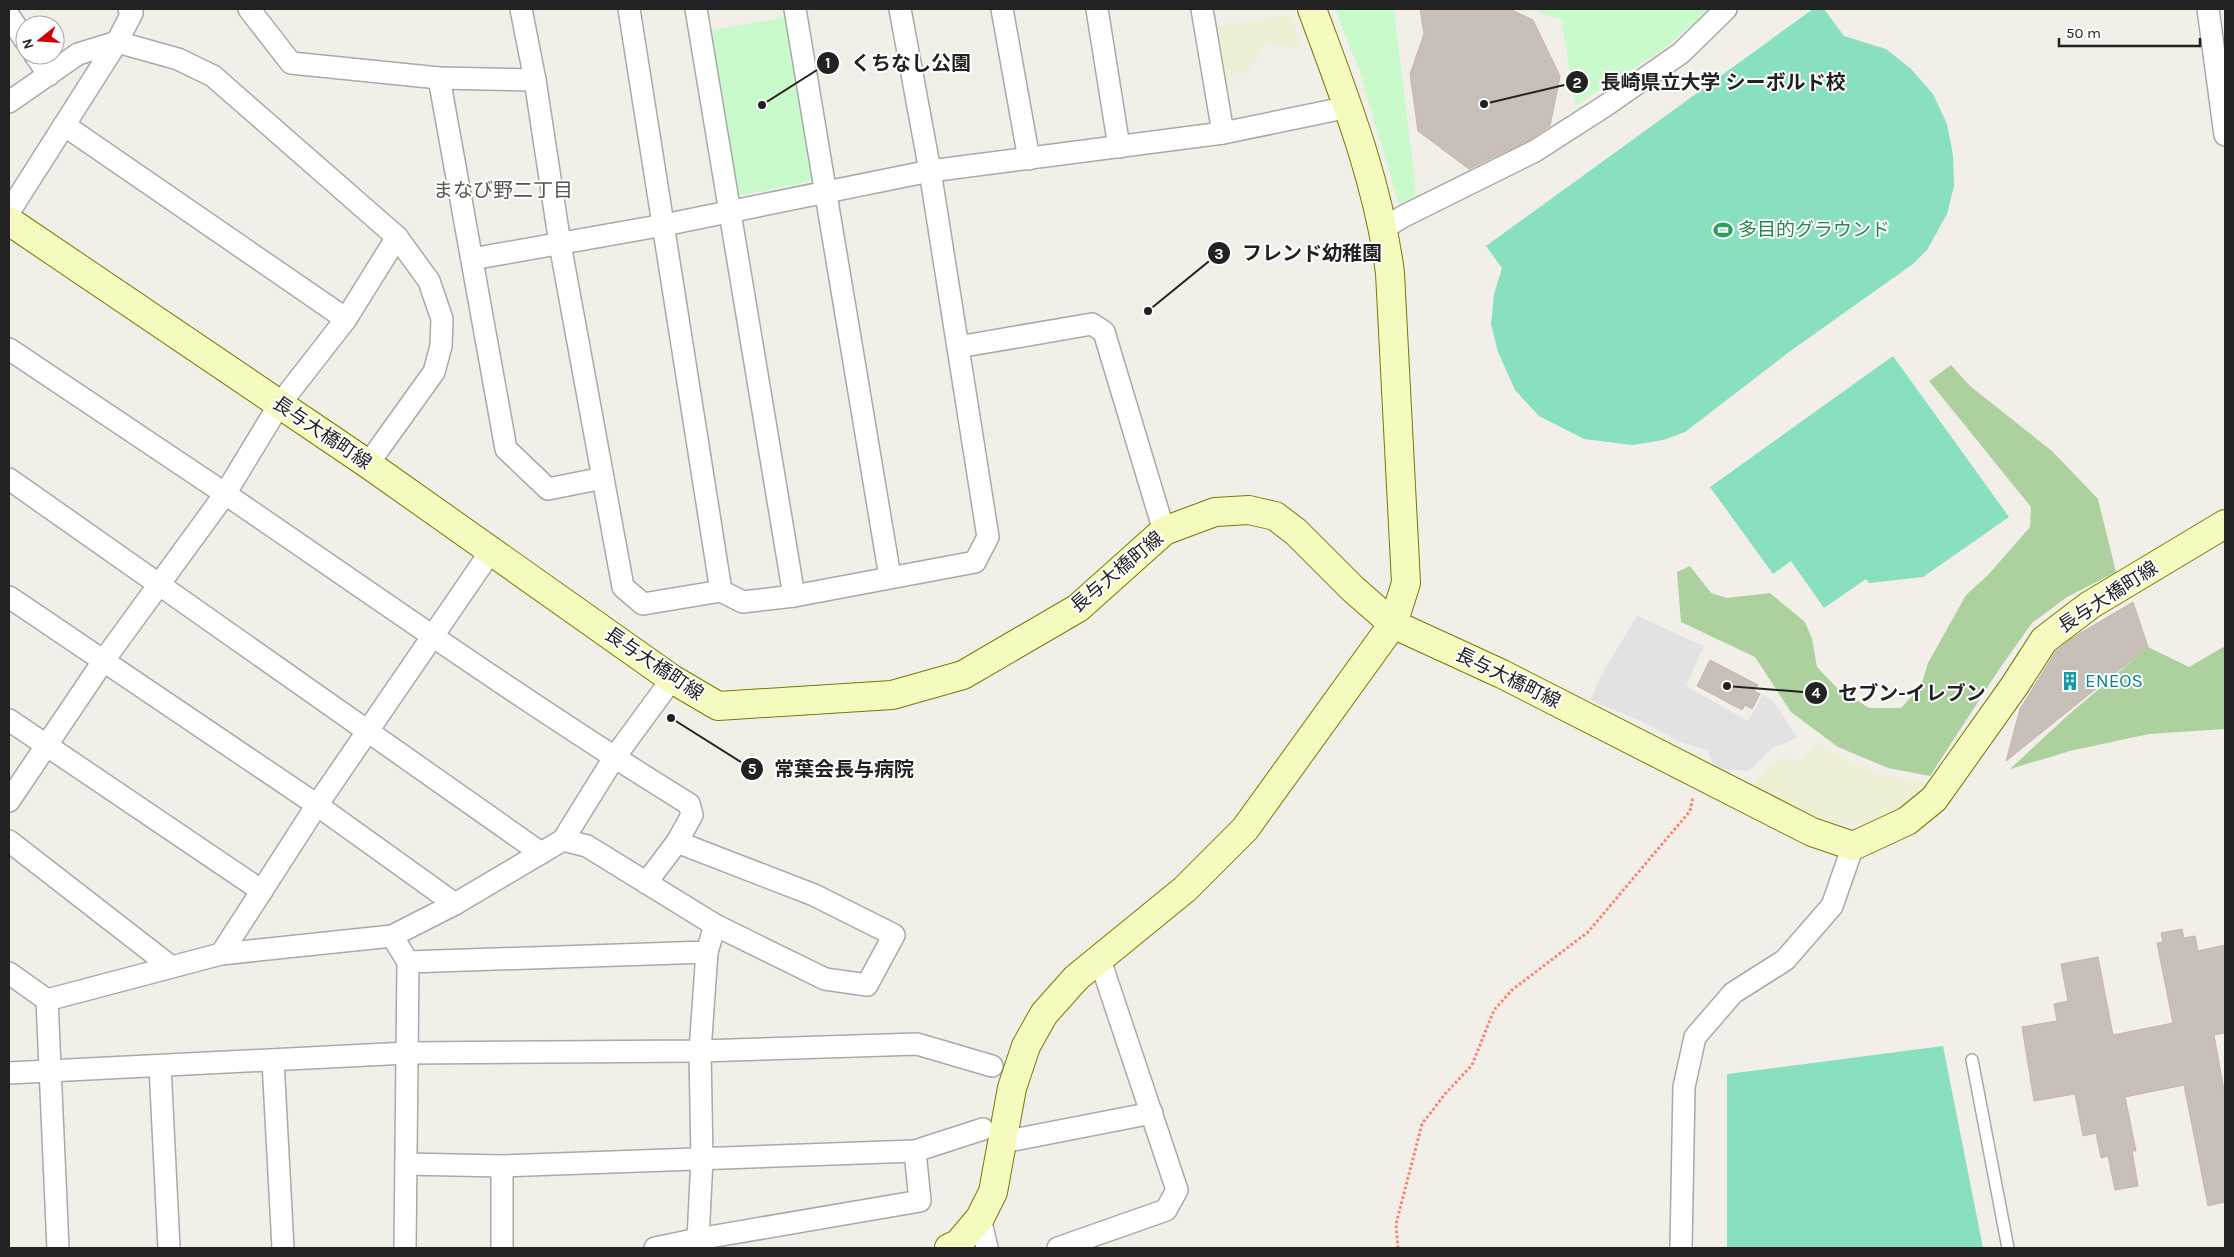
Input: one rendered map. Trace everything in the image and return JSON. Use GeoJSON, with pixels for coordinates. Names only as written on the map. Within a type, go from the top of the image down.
{"type":"FeatureCollection","features":[{"type":"Feature","properties":{"kind":"main road"},"geometry":{"type":"LineString","coordinates":[[950,1248],[958,1244],[980,1218],[993,1192],[993,1136],[1026,1046],[1044,1014],[1076,978],[1184,889],[1246,829],[1393,624],[1406,584],[1390,273],[1384,228],[1371,173],[1349,107],[1312,9]]}},
{"type":"Feature","properties":{"kind":"main road","name":"長与大橋町線"},"geometry":{"type":"LineString","coordinates":[[9,221],[368,464],[672,678],[718,706],[892,695],[963,675],[1078,608],[1164,531],[1215,512],[1249,510],[1275,516],[1296,532],[1353,589],[1393,624],[1502,674],[1812,832],[1853,846],[1907,821],[1934,799],[2016,685],[2044,640],[2090,605],[2225,524]]}},
{"type":"Feature","properties":{"kind":"street"},"geometry":{"type":"LineString","coordinates":[[9,212],[117,42],[132,13],[129,9]]}},
{"type":"Feature","properties":{"kind":"street"},"geometry":{"type":"LineString","coordinates":[[249,9],[291,63],[439,78],[535,80]]}},
{"type":"Feature","properties":{"kind":"street"},"geometry":{"type":"LineString","coordinates":[[522,9],[560,244],[623,587],[643,604],[721,591],[742,602],[794,596],[975,562],[988,537],[930,171],[900,9]]}},
{"type":"Feature","properties":{"kind":"street"},"geometry":{"type":"LineString","coordinates":[[629,9],[721,591]]}},
{"type":"Feature","properties":{"kind":"street"},"geometry":{"type":"LineString","coordinates":[[696,9],[794,596]]}},
{"type":"Feature","properties":{"kind":"street"},"geometry":{"type":"LineString","coordinates":[[795,9],[890,577]]}},
{"type":"Feature","properties":{"kind":"street"},"geometry":{"type":"LineString","coordinates":[[1002,9],[1029,159]]}},
{"type":"Feature","properties":{"kind":"street"},"geometry":{"type":"LineString","coordinates":[[1097,9],[1119,147]]}},
{"type":"Feature","properties":{"kind":"street"},"geometry":{"type":"LineString","coordinates":[[1202,9],[1223,133]]}},
{"type":"Feature","properties":{"kind":"street"},"geometry":{"type":"LineString","coordinates":[[1384,228],[1550,141],[1680,53],[1726,9]]}},
{"type":"Feature","properties":{"kind":"street"},"geometry":{"type":"LineString","coordinates":[[2208,9],[2225,135]]}},
{"type":"Feature","properties":{"kind":"street"},"geometry":{"type":"LineString","coordinates":[[9,102],[78,54],[117,42],[178,59],[212,76],[397,237],[429,281],[442,320],[441,346],[434,372],[368,464]]}},
{"type":"Feature","properties":{"kind":"street"},"geometry":{"type":"LineString","coordinates":[[42,65],[49,75]]}},
{"type":"Feature","properties":{"kind":"street"},"geometry":{"type":"LineString","coordinates":[[439,78],[506,449],[548,489],[603,478]]}},
{"type":"Feature","properties":{"kind":"street"},"geometry":{"type":"LineString","coordinates":[[472,259],[664,225],[930,171],[1223,133],[1349,107]]}},
{"type":"Feature","properties":{"kind":"street"},"geometry":{"type":"LineString","coordinates":[[64,125],[346,319]]}},
{"type":"Feature","properties":{"kind":"street"},"geometry":{"type":"LineString","coordinates":[[9,802],[104,660],[225,494],[279,405],[346,319],[397,237]]}},
{"type":"Feature","properties":{"kind":"street"},"geometry":{"type":"LineString","coordinates":[[958,347],[1092,324],[1104,332],[1164,531]]}},
{"type":"Feature","properties":{"kind":"street"},"geometry":{"type":"LineString","coordinates":[[9,349],[225,494],[433,638],[614,758],[689,804],[692,815],[677,842],[646,883]]}},
{"type":"Feature","properties":{"kind":"street"},"geometry":{"type":"LineString","coordinates":[[9,479],[541,853]]}},
{"type":"Feature","properties":{"kind":"street"},"geometry":{"type":"LineString","coordinates":[[221,954],[316,804],[433,638],[491,551]]}},
{"type":"Feature","properties":{"kind":"street"},"geometry":{"type":"LineString","coordinates":[[9,598],[316,804],[455,904]]}},
{"type":"Feature","properties":{"kind":"street"},"geometry":{"type":"LineString","coordinates":[[47,1000],[221,954],[392,936],[455,904],[563,840],[614,758],[672,678]]}},
{"type":"Feature","properties":{"kind":"street"},"geometry":{"type":"LineString","coordinates":[[9,720],[262,891]]}},
{"type":"Feature","properties":{"kind":"street"},"geometry":{"type":"LineString","coordinates":[[563,840],[587,846],[715,925],[825,979],[867,985],[894,935],[814,896],[677,842]]}},
{"type":"Feature","properties":{"kind":"street"},"geometry":{"type":"LineString","coordinates":[[9,841],[170,966]]}},
{"type":"Feature","properties":{"kind":"street"},"geometry":{"type":"LineString","coordinates":[[1680,1248],[1684,1087],[1696,1037],[1733,993],[1785,960],[1832,906],[1853,846]]}},
{"type":"Feature","properties":{"kind":"street"},"geometry":{"type":"LineString","coordinates":[[698,1239],[702,1159],[700,1050],[707,952],[715,925]]}},
{"type":"Feature","properties":{"kind":"street"},"geometry":{"type":"LineString","coordinates":[[392,936],[408,962],[405,1248]]}},
{"type":"Feature","properties":{"kind":"street"},"geometry":{"type":"LineString","coordinates":[[408,962],[707,952]]}},
{"type":"Feature","properties":{"kind":"street"},"geometry":{"type":"LineString","coordinates":[[1058,1248],[1166,1210],[1178,1190],[1100,960]]}},
{"type":"Feature","properties":{"kind":"street"},"geometry":{"type":"LineString","coordinates":[[9,973],[47,1000]]}},
{"type":"Feature","properties":{"kind":"street"},"geometry":{"type":"LineString","coordinates":[[47,1000],[58,1248]]}},
{"type":"Feature","properties":{"kind":"street"},"geometry":{"type":"LineString","coordinates":[[9,1073],[407,1053],[700,1050],[917,1044],[992,1066]]}},
{"type":"Feature","properties":{"kind":"street"},"geometry":{"type":"LineString","coordinates":[[273,1061],[283,1248]]}},
{"type":"Feature","properties":{"kind":"street"},"geometry":{"type":"LineString","coordinates":[[160,1066],[169,1248]]}},
{"type":"Feature","properties":{"kind":"street"},"geometry":{"type":"LineString","coordinates":[[406,1164],[502,1166],[916,1151],[993,1136],[1152,1113]]}},
{"type":"Feature","properties":{"kind":"street"},"geometry":{"type":"LineString","coordinates":[[655,1248],[920,1201],[916,1151]]}},
{"type":"Feature","properties":{"kind":"street"},"geometry":{"type":"LineString","coordinates":[[502,1166],[502,1248]]}},
{"type":"Feature","properties":{"kind":"street"},"geometry":{"type":"LineString","coordinates":[[980,1218],[988,1248]]}},
{"type":"Feature","properties":{"kind":"lane"},"geometry":{"type":"LineString","coordinates":[[1972,1060],[2008,1248]]}},
{"type":"Feature","properties":{"kind":"path"},"geometry":{"type":"LineString","coordinates":[[1398,1248],[1396,1224],[1422,1124],[1445,1094],[1472,1065],[1494,1010],[1519,984],[1588,932],[1690,811],[1698,775]]}},
{"type":"Feature","properties":{"kind":"green space"},"geometry":{"type":"Polygon","coordinates":[[[1335,9],[1394,9],[1417,201],[1400,208],[1360,72],[1335,9]]]}},
{"type":"Feature","properties":{"kind":"green space"},"geometry":{"type":"Polygon","coordinates":[[[1537,9],[1712,9],[1662,50],[1576,105],[1561,19],[1539,13],[1537,9]]]}},
{"type":"Feature","properties":{"kind":"green space","name":"多目的グラウンド"},"geometry":{"type":"Polygon","coordinates":[[[1813,9],[1824,9],[1844,36],[1886,49],[1911,69],[1933,94],[1947,124],[1953,155],[1954,186],[1947,214],[1927,250],[1913,264],[1789,352],[1685,432],[1663,440],[1633,445],[1584,439],[1539,416],[1515,390],[1498,352],[1491,324],[1494,294],[1502,268],[1486,246],[1813,9]]]}},
{"type":"Feature","properties":{"kind":"green space"},"geometry":{"type":"Polygon","coordinates":[[[1291,15],[1300,42],[1295,47],[1266,43],[1247,73],[1226,74],[1234,80],[1221,84],[1216,44],[1217,26],[1291,15]]]}},
{"type":"Feature","properties":{"kind":"green space"},"geometry":{"type":"Polygon","coordinates":[[[786,17],[812,181],[739,196],[711,30],[786,17]]]}},
{"type":"Feature","properties":{"kind":"green space"},"geometry":{"type":"Polygon","coordinates":[[[1893,356],[2009,517],[1923,577],[1869,583],[1866,579],[1824,608],[1791,561],[1773,574],[1710,487],[1893,356]]]}},
{"type":"Feature","properties":{"kind":"green space"},"geometry":{"type":"Polygon","coordinates":[[[1951,365],[1970,386],[2052,451],[2098,499],[2116,572],[2067,597],[2032,623],[2000,668],[1930,776],[1888,768],[1838,747],[1791,712],[1755,657],[1681,622],[1677,572],[1690,566],[1711,593],[1727,598],[1770,593],[1805,622],[1812,639],[1817,667],[1836,687],[1869,708],[1901,708],[1921,686],[1928,663],[1966,595],[1988,575],[2030,527],[2031,507],[1929,381],[1951,365]]]}},
{"type":"Feature","properties":{"kind":"green space"},"geometry":{"type":"Polygon","coordinates":[[[2225,646],[2225,729],[2149,734],[2070,751],[2010,769],[2066,717],[2148,647],[2189,667],[2225,646]]]}},
{"type":"Feature","properties":{"kind":"green space"},"geometry":{"type":"Polygon","coordinates":[[[1817,743],[1859,767],[1891,777],[1928,783],[1897,812],[1867,821],[1835,824],[1803,812],[1752,785],[1772,763],[1781,759],[1798,762],[1817,743]]]}},
{"type":"Feature","properties":{"kind":"green space"},"geometry":{"type":"Polygon","coordinates":[[[1943,1046],[1983,1248],[1727,1248],[1727,1074],[1943,1046]]]}},
{"type":"Feature","properties":{"kind":"shaded area"},"geometry":{"type":"Polygon","coordinates":[[[1637,616],[1704,646],[1686,686],[1748,721],[1763,694],[1774,702],[1797,738],[1773,747],[1749,771],[1715,768],[1708,751],[1678,741],[1636,719],[1590,700],[1605,669],[1637,616]]]}},
{"type":"Feature","properties":{"kind":"building"},"geometry":{"type":"Polygon","coordinates":[[[1420,9],[1510,9],[1533,20],[1560,76],[1550,126],[1529,140],[1469,169],[1418,131],[1410,74],[1424,34],[1420,9]]]}},
{"type":"Feature","properties":{"kind":"building","name":"ENEOS"},"geometry":{"type":"Polygon","coordinates":[[[2133,602],[2148,647],[2006,761],[2020,709],[2056,651],[2074,637],[2133,602]]]}},
{"type":"Feature","properties":{"kind":"building"},"geometry":{"type":"Polygon","coordinates":[[[1710,660],[1758,685],[1754,691],[1760,694],[1752,709],[1745,705],[1742,710],[1697,686],[1710,660]]]}},
{"type":"Feature","properties":{"kind":"building"},"geometry":{"type":"Polygon","coordinates":[[[2182,929],[2184,938],[2195,936],[2198,951],[2225,945],[2225,1033],[2214,1035],[2225,1096],[2225,1202],[2208,1206],[2184,1085],[2125,1097],[2136,1151],[2132,1151],[2138,1186],[2115,1190],[2108,1156],[2101,1158],[2096,1133],[2083,1136],[2075,1094],[2034,1101],[2022,1027],[2057,1021],[2054,1004],[2068,1001],[2061,964],[2098,957],[2113,1035],[2173,1023],[2157,943],[2163,942],[2161,933],[2182,929]]]}},
{"type":"Feature","properties":{"kind":"place","name":"長崎県立大学 シーボルド校"},"geometry":{"type":"Point","coordinates":[1484,104]}},
{"type":"Feature","properties":{"kind":"place","name":"くちなし公園"},"geometry":{"type":"Point","coordinates":[762,105]}},
{"type":"Feature","properties":{"kind":"place","name":"多目的グラウンド"},"geometry":{"type":"Point","coordinates":[1723,230]}},
{"type":"Feature","properties":{"kind":"place","name":"フレンド幼稚園"},"geometry":{"type":"Point","coordinates":[1148,311]}},
{"type":"Feature","properties":{"kind":"place","name":"ENEOS"},"geometry":{"type":"Point","coordinates":[2070,681]}},
{"type":"Feature","properties":{"kind":"place","name":"セブン-イレブン"},"geometry":{"type":"Point","coordinates":[1727,686]}},
{"type":"Feature","properties":{"kind":"place","name":"常葉会長与病院"},"geometry":{"type":"Point","coordinates":[671,718]}},
{"type":"Feature","properties":{"kind":"district","name":"まなび野二丁目"},"geometry":{"type":"Point","coordinates":[503,190]}}]}
